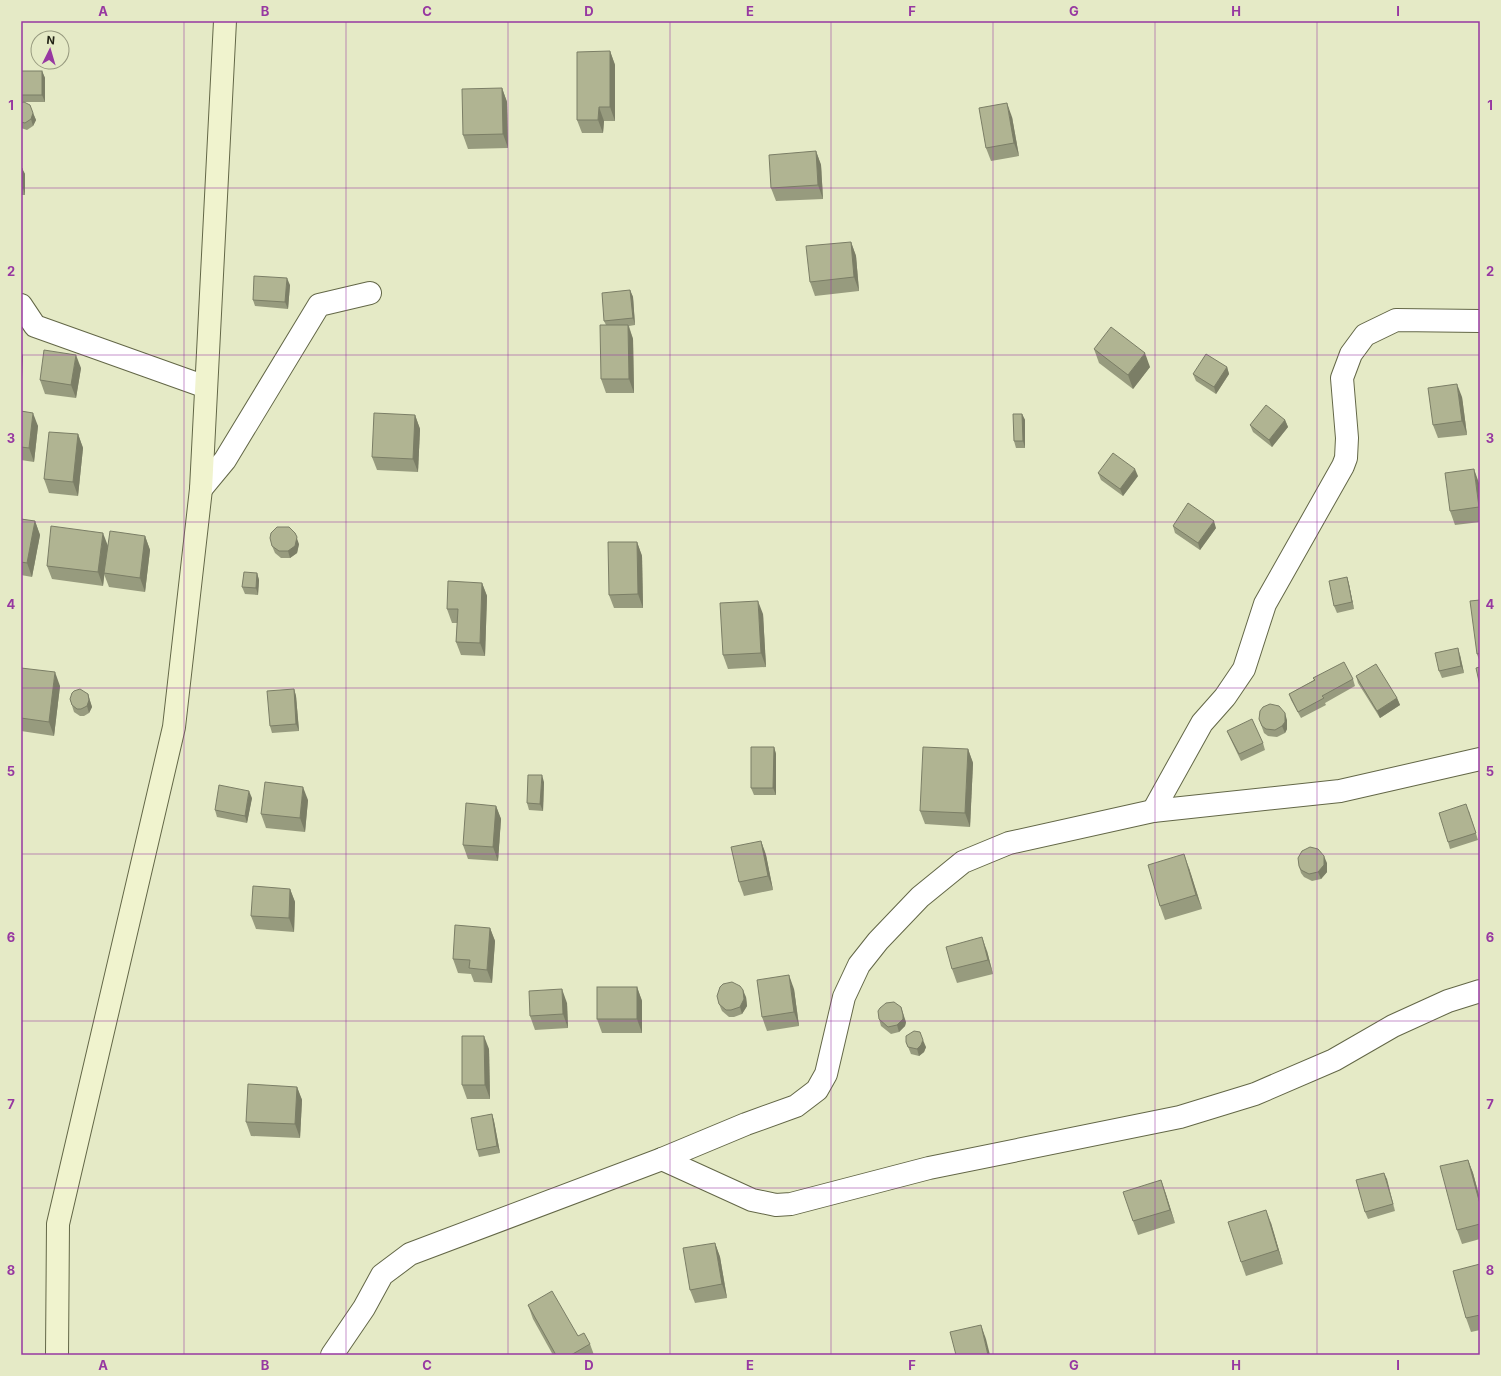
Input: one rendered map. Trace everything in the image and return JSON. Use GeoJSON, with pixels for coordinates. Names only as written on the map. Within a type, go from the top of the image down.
{"type":"FeatureCollection","features":[{"type":"Feature","properties":{"kind":"main road"},"geometry":{"type":"LineString","coordinates":[[57,1355],[58,1224],[174,727],[201,489],[225,21]]}},
{"type":"Feature","properties":{"kind":"street"},"geometry":{"type":"LineString","coordinates":[[201,489],[226,460],[319,305],[370,294]]}},
{"type":"Feature","properties":{"kind":"street"},"geometry":{"type":"LineString","coordinates":[[21,305],[35,326],[206,387]]}},
{"type":"Feature","properties":{"kind":"street"},"geometry":{"type":"LineString","coordinates":[[1153,811],[1202,723],[1225,697],[1244,669],[1265,604],[1343,466],[1346,458],[1347,438],[1342,378],[1351,354],[1365,335],[1396,320],[1480,321]]}},
{"type":"Feature","properties":{"kind":"street"},"geometry":{"type":"LineString","coordinates":[[332,1355],[364,1308],[382,1275],[410,1254],[662,1159],[746,1124],[796,1106],[818,1090],[826,1074],[844,997],[859,964],[878,941],[920,897],[963,862],[1009,843],[1153,811],[1340,791],[1480,759]]}},
{"type":"Feature","properties":{"kind":"street"},"geometry":{"type":"LineString","coordinates":[[662,1159],[752,1200],[776,1205],[791,1204],[928,1168],[1180,1117],[1255,1094],[1334,1060],[1393,1026],[1448,1001],[1480,991]]}},
{"type":"Feature","properties":{"kind":"building"},"geometry":{"type":"Polygon","coordinates":[[[610,51],[610,107],[599,107],[598,120],[577,120],[577,52],[610,51]]]}},
{"type":"Feature","properties":{"kind":"building"},"geometry":{"type":"Polygon","coordinates":[[[21,71],[42,71],[42,95],[21,95],[21,71]]]}},
{"type":"Feature","properties":{"kind":"building"},"geometry":{"type":"Polygon","coordinates":[[[502,88],[503,134],[463,135],[462,89],[502,88]]]}},
{"type":"Feature","properties":{"kind":"building"},"geometry":{"type":"Polygon","coordinates":[[[24,102],[30,105],[33,113],[31,119],[25,123],[21,122],[21,103],[24,102]]]}},
{"type":"Feature","properties":{"kind":"building"},"geometry":{"type":"Polygon","coordinates":[[[1007,103],[1014,143],[986,148],[979,108],[1007,103]]]}},
{"type":"Feature","properties":{"kind":"building"},"geometry":{"type":"Polygon","coordinates":[[[816,151],[818,185],[771,188],[769,155],[816,151]]]}},
{"type":"Feature","properties":{"kind":"building"},"geometry":{"type":"Polygon","coordinates":[[[22,168],[23,188],[21,188],[22,168]]]}},
{"type":"Feature","properties":{"kind":"building"},"geometry":{"type":"Polygon","coordinates":[[[851,242],[854,277],[810,282],[806,246],[851,242]]]}},
{"type":"Feature","properties":{"kind":"building"},"geometry":{"type":"Polygon","coordinates":[[[254,276],[287,278],[285,302],[253,300],[254,276]]]}},
{"type":"Feature","properties":{"kind":"building"},"geometry":{"type":"Polygon","coordinates":[[[630,290],[633,318],[604,321],[602,293],[630,290]]]}},
{"type":"Feature","properties":{"kind":"building"},"geometry":{"type":"Polygon","coordinates":[[[600,325],[628,325],[629,379],[601,379],[600,325]]]}},
{"type":"Feature","properties":{"kind":"building"},"geometry":{"type":"Polygon","coordinates":[[[1111,327],[1145,353],[1128,375],[1094,349],[1111,327]]]}},
{"type":"Feature","properties":{"kind":"building"},"geometry":{"type":"Polygon","coordinates":[[[44,350],[76,355],[71,385],[40,380],[44,350]]]}},
{"type":"Feature","properties":{"kind":"building"},"geometry":{"type":"Polygon","coordinates":[[[1206,354],[1227,367],[1214,387],[1193,374],[1206,354]]]}},
{"type":"Feature","properties":{"kind":"building"},"geometry":{"type":"Polygon","coordinates":[[[1457,384],[1462,421],[1433,425],[1428,388],[1457,384]]]}},
{"type":"Feature","properties":{"kind":"building"},"geometry":{"type":"Polygon","coordinates":[[[1266,405],[1285,420],[1269,440],[1250,425],[1266,405]]]}},
{"type":"Feature","properties":{"kind":"building"},"geometry":{"type":"Polygon","coordinates":[[[21,411],[33,413],[29,448],[21,447],[21,411]]]}},
{"type":"Feature","properties":{"kind":"building"},"geometry":{"type":"Polygon","coordinates":[[[374,413],[415,415],[413,459],[372,457],[374,413]]]}},
{"type":"Feature","properties":{"kind":"building"},"geometry":{"type":"Polygon","coordinates":[[[1013,414],[1022,414],[1023,441],[1014,441],[1013,414]]]}},
{"type":"Feature","properties":{"kind":"building"},"geometry":{"type":"Polygon","coordinates":[[[49,432],[78,434],[73,482],[44,479],[49,432]]]}},
{"type":"Feature","properties":{"kind":"building"},"geometry":{"type":"Polygon","coordinates":[[[1113,453],[1135,469],[1120,489],[1098,473],[1113,453]]]}},
{"type":"Feature","properties":{"kind":"building"},"geometry":{"type":"Polygon","coordinates":[[[1474,469],[1479,507],[1450,511],[1445,473],[1474,469]]]}},
{"type":"Feature","properties":{"kind":"building"},"geometry":{"type":"Polygon","coordinates":[[[1188,503],[1214,521],[1198,543],[1173,526],[1188,503]]]}},
{"type":"Feature","properties":{"kind":"building"},"geometry":{"type":"Polygon","coordinates":[[[21,519],[35,521],[27,563],[21,562],[21,519]]]}},
{"type":"Feature","properties":{"kind":"building"},"geometry":{"type":"Polygon","coordinates":[[[51,526],[103,533],[98,572],[47,566],[51,526]]]}},
{"type":"Feature","properties":{"kind":"building"},"geometry":{"type":"Polygon","coordinates":[[[277,527],[289,527],[297,537],[295,546],[288,551],[279,551],[272,546],[270,538],[271,533],[277,527]]]}},
{"type":"Feature","properties":{"kind":"building"},"geometry":{"type":"Polygon","coordinates":[[[110,531],[145,536],[140,578],[104,573],[110,531]]]}},
{"type":"Feature","properties":{"kind":"building"},"geometry":{"type":"Polygon","coordinates":[[[608,542],[637,542],[638,594],[609,595],[608,542]]]}},
{"type":"Feature","properties":{"kind":"building"},"geometry":{"type":"Polygon","coordinates":[[[244,572],[257,573],[256,588],[242,587],[244,572]]]}},
{"type":"Feature","properties":{"kind":"building"},"geometry":{"type":"Polygon","coordinates":[[[1347,577],[1352,602],[1334,606],[1329,581],[1347,577]]]}},
{"type":"Feature","properties":{"kind":"building"},"geometry":{"type":"Polygon","coordinates":[[[448,581],[482,583],[480,643],[456,642],[458,609],[447,609],[448,581]]]}},
{"type":"Feature","properties":{"kind":"building"},"geometry":{"type":"Polygon","coordinates":[[[1480,600],[1480,653],[1477,654],[1470,601],[1480,600]]]}},
{"type":"Feature","properties":{"kind":"building"},"geometry":{"type":"Polygon","coordinates":[[[758,601],[761,653],[723,655],[720,603],[758,601]]]}},
{"type":"Feature","properties":{"kind":"building"},"geometry":{"type":"Polygon","coordinates":[[[1458,648],[1461,666],[1439,671],[1435,653],[1458,648]]]}},
{"type":"Feature","properties":{"kind":"building"},"geometry":{"type":"Polygon","coordinates":[[[1344,662],[1353,679],[1322,696],[1324,698],[1298,712],[1289,694],[1315,680],[1313,678],[1344,662]]]}},
{"type":"Feature","properties":{"kind":"building"},"geometry":{"type":"Polygon","coordinates":[[[1376,664],[1397,698],[1377,711],[1356,676],[1376,664]]]}},
{"type":"Feature","properties":{"kind":"building"},"geometry":{"type":"Polygon","coordinates":[[[1480,667],[1480,686],[1476,668],[1480,667]]]}},
{"type":"Feature","properties":{"kind":"building"},"geometry":{"type":"Polygon","coordinates":[[[21,668],[55,672],[49,722],[21,718],[21,668]]]}},
{"type":"Feature","properties":{"kind":"building"},"geometry":{"type":"Polygon","coordinates":[[[80,689],[88,694],[89,700],[87,706],[77,709],[72,705],[70,699],[74,691],[80,689]]]}},
{"type":"Feature","properties":{"kind":"building"},"geometry":{"type":"Polygon","coordinates":[[[294,689],[296,724],[270,726],[267,691],[294,689]]]}},
{"type":"Feature","properties":{"kind":"building"},"geometry":{"type":"Polygon","coordinates":[[[1270,704],[1279,706],[1285,713],[1285,722],[1282,726],[1275,730],[1266,729],[1262,726],[1259,719],[1260,711],[1263,707],[1270,704]]]}},
{"type":"Feature","properties":{"kind":"building"},"geometry":{"type":"Polygon","coordinates":[[[1252,719],[1263,743],[1239,754],[1227,731],[1252,719]]]}},
{"type":"Feature","properties":{"kind":"building"},"geometry":{"type":"Polygon","coordinates":[[[751,747],[774,747],[773,788],[751,788],[751,747]]]}},
{"type":"Feature","properties":{"kind":"building"},"geometry":{"type":"Polygon","coordinates":[[[923,747],[968,749],[965,813],[920,811],[923,747]]]}},
{"type":"Feature","properties":{"kind":"building"},"geometry":{"type":"Polygon","coordinates":[[[528,775],[542,775],[540,804],[527,803],[528,775]]]}},
{"type":"Feature","properties":{"kind":"building"},"geometry":{"type":"Polygon","coordinates":[[[265,782],[303,787],[300,818],[261,814],[265,782]]]}},
{"type":"Feature","properties":{"kind":"building"},"geometry":{"type":"Polygon","coordinates":[[[219,785],[249,791],[245,816],[215,810],[219,785]]]}},
{"type":"Feature","properties":{"kind":"building"},"geometry":{"type":"Polygon","coordinates":[[[466,803],[496,806],[493,847],[463,845],[466,803]]]}},
{"type":"Feature","properties":{"kind":"building"},"geometry":{"type":"Polygon","coordinates":[[[1466,804],[1476,833],[1448,842],[1439,813],[1466,804]]]}},
{"type":"Feature","properties":{"kind":"building"},"geometry":{"type":"Polygon","coordinates":[[[761,841],[768,876],[739,882],[731,847],[761,841]]]}},
{"type":"Feature","properties":{"kind":"building"},"geometry":{"type":"Polygon","coordinates":[[[1310,847],[1318,849],[1324,856],[1324,865],[1318,872],[1309,874],[1301,870],[1298,858],[1302,851],[1310,847]]]}},
{"type":"Feature","properties":{"kind":"building"},"geometry":{"type":"Polygon","coordinates":[[[1184,854],[1196,895],[1160,906],[1148,865],[1184,854]]]}},
{"type":"Feature","properties":{"kind":"building"},"geometry":{"type":"Polygon","coordinates":[[[253,886],[290,889],[289,918],[251,916],[253,886]]]}},
{"type":"Feature","properties":{"kind":"building"},"geometry":{"type":"Polygon","coordinates":[[[455,925],[490,928],[487,970],[469,968],[470,960],[453,959],[455,925]]]}},
{"type":"Feature","properties":{"kind":"building"},"geometry":{"type":"Polygon","coordinates":[[[982,937],[988,960],[952,969],[946,947],[982,937]]]}},
{"type":"Feature","properties":{"kind":"building"},"geometry":{"type":"Polygon","coordinates":[[[789,975],[794,1012],[762,1017],[757,980],[789,975]]]}},
{"type":"Feature","properties":{"kind":"building"},"geometry":{"type":"Polygon","coordinates":[[[732,982],[740,986],[743,990],[744,999],[740,1007],[726,1010],[719,1004],[717,996],[720,987],[723,984],[732,982]]]}},
{"type":"Feature","properties":{"kind":"building"},"geometry":{"type":"Polygon","coordinates":[[[597,987],[637,987],[637,1019],[597,1019],[597,987]]]}},
{"type":"Feature","properties":{"kind":"building"},"geometry":{"type":"Polygon","coordinates":[[[562,989],[563,1014],[530,1016],[529,991],[562,989]]]}},
{"type":"Feature","properties":{"kind":"building"},"geometry":{"type":"Polygon","coordinates":[[[894,1002],[901,1007],[903,1019],[897,1025],[888,1027],[879,1019],[878,1011],[886,1003],[894,1002]]]}},
{"type":"Feature","properties":{"kind":"building"},"geometry":{"type":"Polygon","coordinates":[[[914,1031],[920,1032],[923,1040],[917,1049],[908,1047],[906,1042],[906,1036],[914,1031]]]}},
{"type":"Feature","properties":{"kind":"building"},"geometry":{"type":"Polygon","coordinates":[[[462,1036],[484,1036],[485,1085],[462,1085],[462,1036]]]}},
{"type":"Feature","properties":{"kind":"building"},"geometry":{"type":"Polygon","coordinates":[[[248,1084],[297,1087],[295,1124],[246,1122],[248,1084]]]}},
{"type":"Feature","properties":{"kind":"building"},"geometry":{"type":"Polygon","coordinates":[[[492,1114],[497,1146],[477,1150],[471,1118],[492,1114]]]}},
{"type":"Feature","properties":{"kind":"building"},"geometry":{"type":"Polygon","coordinates":[[[1468,1160],[1480,1204],[1480,1224],[1457,1230],[1440,1166],[1468,1160]]]}},
{"type":"Feature","properties":{"kind":"building"},"geometry":{"type":"Polygon","coordinates":[[[1384,1173],[1393,1204],[1365,1212],[1356,1180],[1384,1173]]]}},
{"type":"Feature","properties":{"kind":"building"},"geometry":{"type":"Polygon","coordinates":[[[1161,1180],[1170,1210],[1133,1221],[1123,1192],[1161,1180]]]}},
{"type":"Feature","properties":{"kind":"building"},"geometry":{"type":"Polygon","coordinates":[[[1266,1210],[1278,1250],[1241,1262],[1228,1222],[1266,1210]]]}},
{"type":"Feature","properties":{"kind":"building"},"geometry":{"type":"Polygon","coordinates":[[[715,1243],[722,1284],[690,1290],[683,1248],[715,1243]]]}},
{"type":"Feature","properties":{"kind":"building"},"geometry":{"type":"Polygon","coordinates":[[[1480,1264],[1480,1315],[1466,1318],[1453,1271],[1480,1264]]]}},
{"type":"Feature","properties":{"kind":"building"},"geometry":{"type":"Polygon","coordinates":[[[552,1291],[578,1336],[584,1333],[590,1344],[571,1355],[556,1355],[528,1305],[552,1291]]]}},
{"type":"Feature","properties":{"kind":"building"},"geometry":{"type":"Polygon","coordinates":[[[981,1325],[988,1355],[956,1355],[950,1332],[981,1325]]]}}]}
